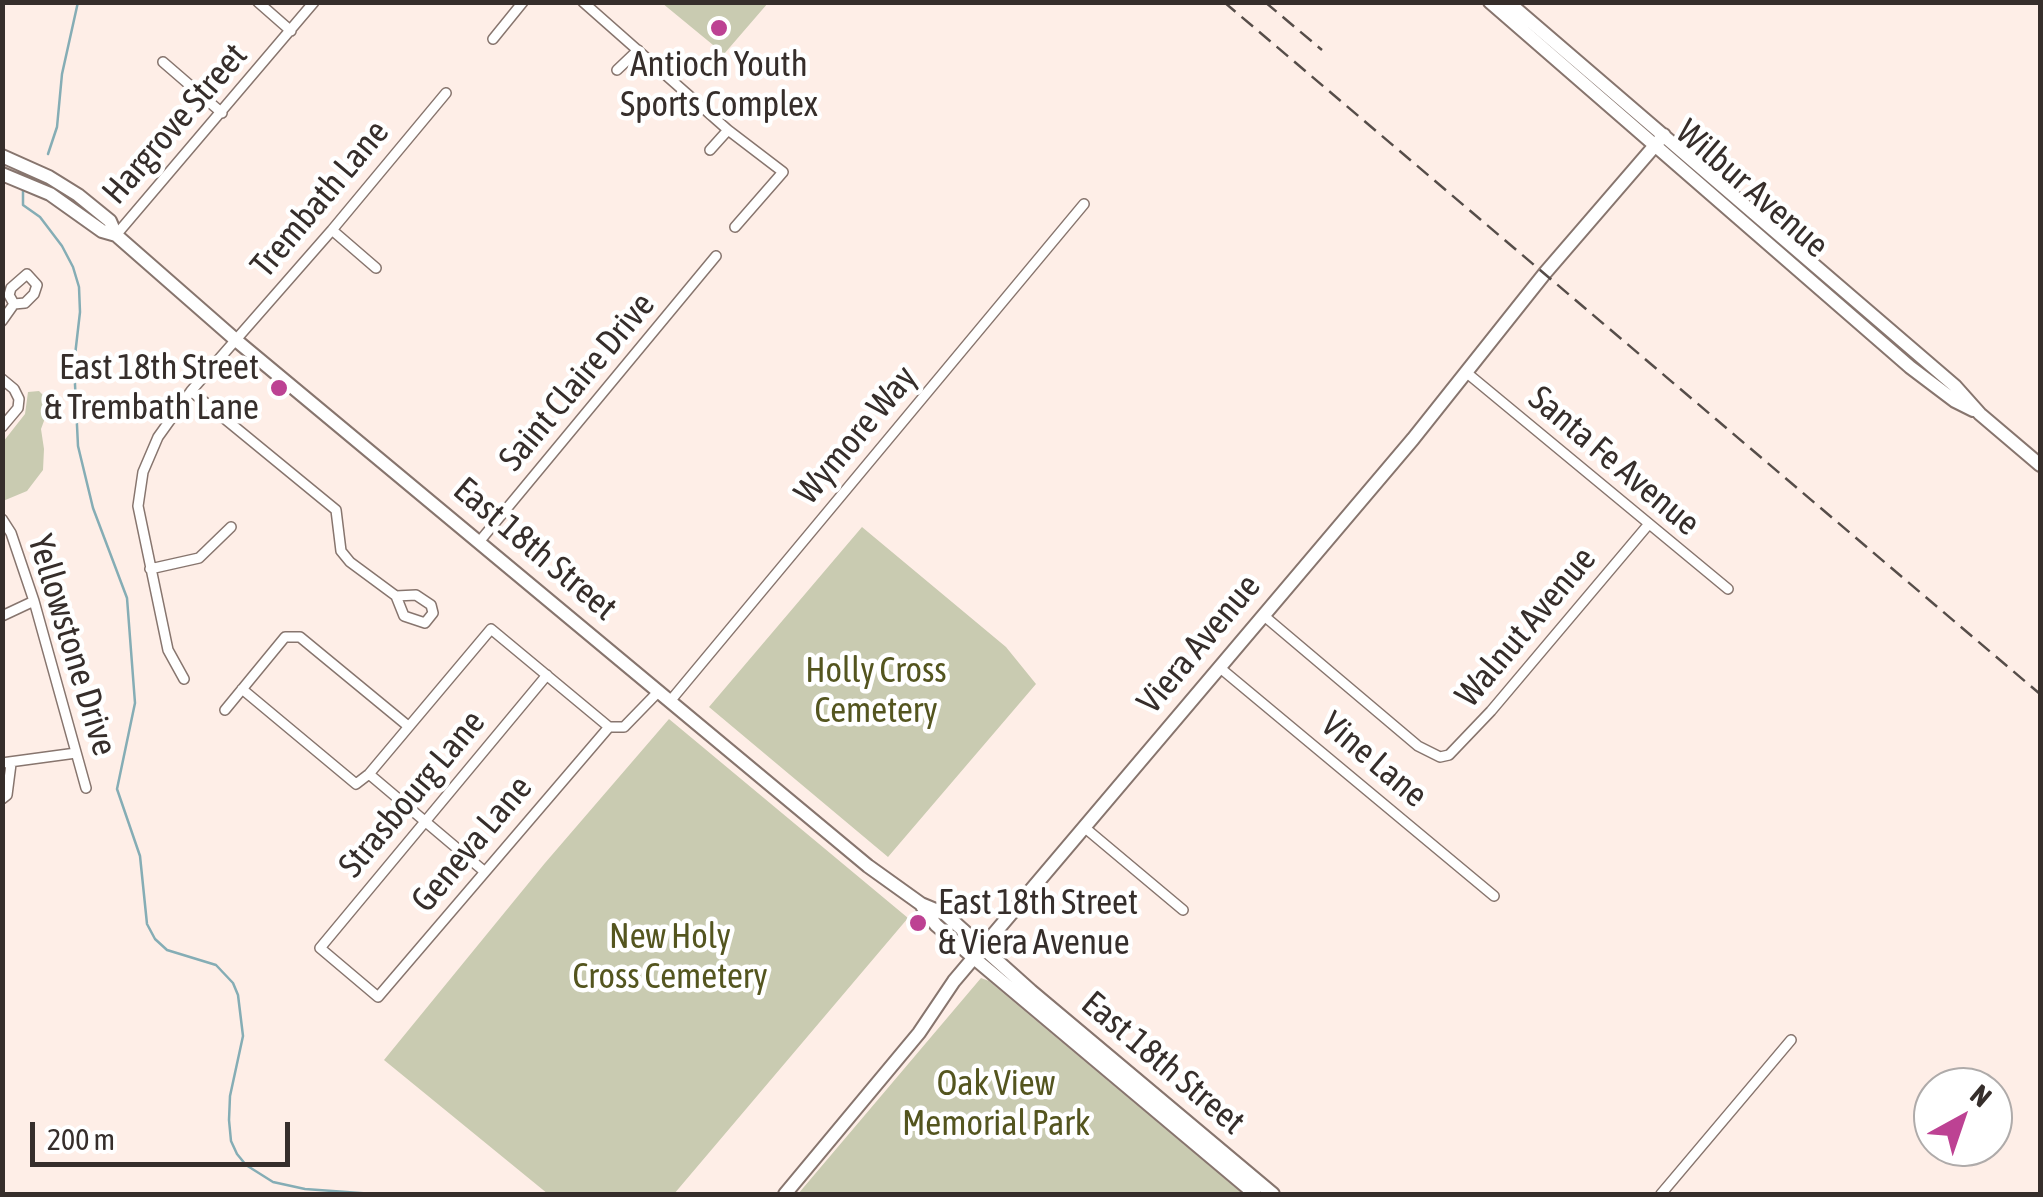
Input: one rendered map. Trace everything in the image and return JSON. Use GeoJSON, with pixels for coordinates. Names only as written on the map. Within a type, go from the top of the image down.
{"type":"FeatureCollection","features":[{"type":"Feature","properties":{"kind":"main road","name":"Wilbur Avenue"},"geometry":{"type":"LineString","coordinates":[[1490,2],[1660,140]]}},
{"type":"Feature","properties":{"kind":"main road","name":"Wilbur Avenue"},"geometry":{"type":"LineString","coordinates":[[1508,2],[1841,298],[1925,378],[1955,402],[1980,414],[2040,465]]}},
{"type":"Feature","properties":{"kind":"main road","name":"Viera Avenue"},"geometry":{"type":"LineString","coordinates":[[785,1194],[919,1034],[978,953],[1660,140]]}},
{"type":"Feature","properties":{"kind":"main road","name":"East 18th Street"},"geometry":{"type":"LineString","coordinates":[[2,156],[48,176],[84,200],[110,221],[116,236]]}},
{"type":"Feature","properties":{"kind":"main road","name":"East 18th Street"},"geometry":{"type":"LineString","coordinates":[[2,174],[50,194],[102,231],[116,236],[868,866],[920,904],[945,914],[978,953],[1255,1194]]}},
{"type":"Feature","properties":{"kind":"main road","name":"East 18th Street"},"geometry":{"type":"LineString","coordinates":[[978,953],[1273,1194]]}},
{"type":"Feature","properties":{"kind":"street"},"geometry":{"type":"LineString","coordinates":[[258,2],[291,31]]}},
{"type":"Feature","properties":{"kind":"street","name":"Hargrove Street"},"geometry":{"type":"LineString","coordinates":[[116,236],[314,2]]}},
{"type":"Feature","properties":{"kind":"street"},"geometry":{"type":"LineString","coordinates":[[493,39],[523,2]]}},
{"type":"Feature","properties":{"kind":"street"},"geometry":{"type":"LineString","coordinates":[[583,2],[728,130],[782,172],[735,227]]}},
{"type":"Feature","properties":{"kind":"street"},"geometry":{"type":"LineString","coordinates":[[617,70],[638,50]]}},
{"type":"Feature","properties":{"kind":"street"},"geometry":{"type":"LineString","coordinates":[[163,62],[222,113]]}},
{"type":"Feature","properties":{"kind":"street","name":"Trembath Lane"},"geometry":{"type":"LineString","coordinates":[[184,679],[168,650],[138,506],[144,472],[158,437],[191,391],[446,93]]}},
{"type":"Feature","properties":{"kind":"street"},"geometry":{"type":"LineString","coordinates":[[710,150],[728,130]]}},
{"type":"Feature","properties":{"kind":"street","name":"Wymore Way"},"geometry":{"type":"LineString","coordinates":[[609,727],[624,727],[665,696],[1084,204]]}},
{"type":"Feature","properties":{"kind":"street"},"geometry":{"type":"LineString","coordinates":[[332,230],[376,268]]}},
{"type":"Feature","properties":{"kind":"street","name":"Saint Claire Drive"},"geometry":{"type":"LineString","coordinates":[[479,542],[716,256]]}},
{"type":"Feature","properties":{"kind":"street"},"geometry":{"type":"LineString","coordinates":[[2,321],[14,304]]}},
{"type":"Feature","properties":{"kind":"street","name":"Santa Fe Avenue"},"geometry":{"type":"LineString","coordinates":[[1467,373],[1728,590]]}},
{"type":"Feature","properties":{"kind":"street"},"geometry":{"type":"LineString","coordinates":[[2,378],[19,399],[18,408],[2,427]]}},
{"type":"Feature","properties":{"kind":"street"},"geometry":{"type":"LineString","coordinates":[[191,391],[336,510],[341,551],[396,596]]}},
{"type":"Feature","properties":{"kind":"street","name":"Yellowstone Drive"},"geometry":{"type":"LineString","coordinates":[[2,519],[11,533],[34,601],[86,788]]}},
{"type":"Feature","properties":{"kind":"street","name":"Walnut Avenue"},"geometry":{"type":"LineString","coordinates":[[1264,615],[1418,746],[1440,757],[1457,750],[1648,526]]}},
{"type":"Feature","properties":{"kind":"street"},"geometry":{"type":"LineString","coordinates":[[150,569],[199,558],[231,527]]}},
{"type":"Feature","properties":{"kind":"street"},"geometry":{"type":"LineString","coordinates":[[2,616],[34,601]]}},
{"type":"Feature","properties":{"kind":"street"},"geometry":{"type":"LineString","coordinates":[[242,690],[356,784],[491,629],[609,727]]}},
{"type":"Feature","properties":{"kind":"street"},"geometry":{"type":"LineString","coordinates":[[225,710],[286,637],[300,637],[408,726]]}},
{"type":"Feature","properties":{"kind":"street","name":"Vine Lane"},"geometry":{"type":"LineString","coordinates":[[1219,666],[1494,896]]}},
{"type":"Feature","properties":{"kind":"street","name":"Strasbourg Lane"},"geometry":{"type":"LineString","coordinates":[[378,997],[320,948],[547,676]]}},
{"type":"Feature","properties":{"kind":"street","name":"Geneva Lane"},"geometry":{"type":"LineString","coordinates":[[378,997],[609,727]]}},
{"type":"Feature","properties":{"kind":"street"},"geometry":{"type":"LineString","coordinates":[[2,799],[7,795],[7,764],[76,752]]}},
{"type":"Feature","properties":{"kind":"street"},"geometry":{"type":"LineString","coordinates":[[368,774],[485,872]]}},
{"type":"Feature","properties":{"kind":"street"},"geometry":{"type":"LineString","coordinates":[[1084,826],[1183,910]]}},
{"type":"Feature","properties":{"kind":"street"},"geometry":{"type":"LineString","coordinates":[[1661,1194],[1791,1040]]}},
{"type":"Feature","properties":{"kind":"green space","name":"Antioch Youth Sports Complex"},"geometry":{"type":"Polygon","coordinates":[[[662,3],[768,3],[724,54],[662,3]]]}},
{"type":"Feature","properties":{"kind":"green space"},"geometry":{"type":"Polygon","coordinates":[[[39,391],[48,410],[41,429],[43,470],[27,491],[3,501],[3,442],[25,414],[28,392],[39,391]]]}},
{"type":"Feature","properties":{"kind":"green space","name":"Holly Cross Cemetery"},"geometry":{"type":"Polygon","coordinates":[[[862,527],[1006,647],[1036,684],[888,857],[709,707],[862,527]]]}},
{"type":"Feature","properties":{"kind":"green space","name":"New Holy Cross Cemetery"},"geometry":{"type":"Polygon","coordinates":[[[669,719],[908,918],[674,1194],[548,1194],[384,1060],[669,719]]]}},
{"type":"Feature","properties":{"kind":"green space","name":"Oak View Memorial Park"},"geometry":{"type":"Polygon","coordinates":[[[981,978],[989,981],[1243,1194],[798,1194],[981,978]]]}},
{"type":"Feature","properties":{"kind":"waterway"},"geometry":{"type":"LineString","coordinates":[[48,154],[57,127],[62,74],[78,2]]}},
{"type":"Feature","properties":{"kind":"waterway"},"geometry":{"type":"LineString","coordinates":[[23,191],[23,205],[40,217],[62,246],[79,287],[74,364],[78,446],[93,508],[127,598],[135,703],[117,789],[140,856],[147,924],[167,950],[216,965],[233,983],[238,995],[243,1036],[229,1120],[231,1141],[246,1165],[273,1182],[305,1189],[374,1194]]}},
{"type":"Feature","properties":{"kind":"railway"},"geometry":{"type":"LineString","coordinates":[[1224,2],[2040,694]]}},
{"type":"Feature","properties":{"kind":"railway"},"geometry":{"type":"LineString","coordinates":[[1265,2],[1322,50]]}},
{"type":"Feature","properties":{"kind":"place","name":"Antioch Youth Sports Complex"},"geometry":{"type":"Point","coordinates":[719,28]}},
{"type":"Feature","properties":{"kind":"place","name":"East 18th Street & Trembath Lane"},"geometry":{"type":"Point","coordinates":[279,388]}},
{"type":"Feature","properties":{"kind":"place","name":"East 18th Street & Viera Avenue"},"geometry":{"type":"Point","coordinates":[918,923]}}]}
